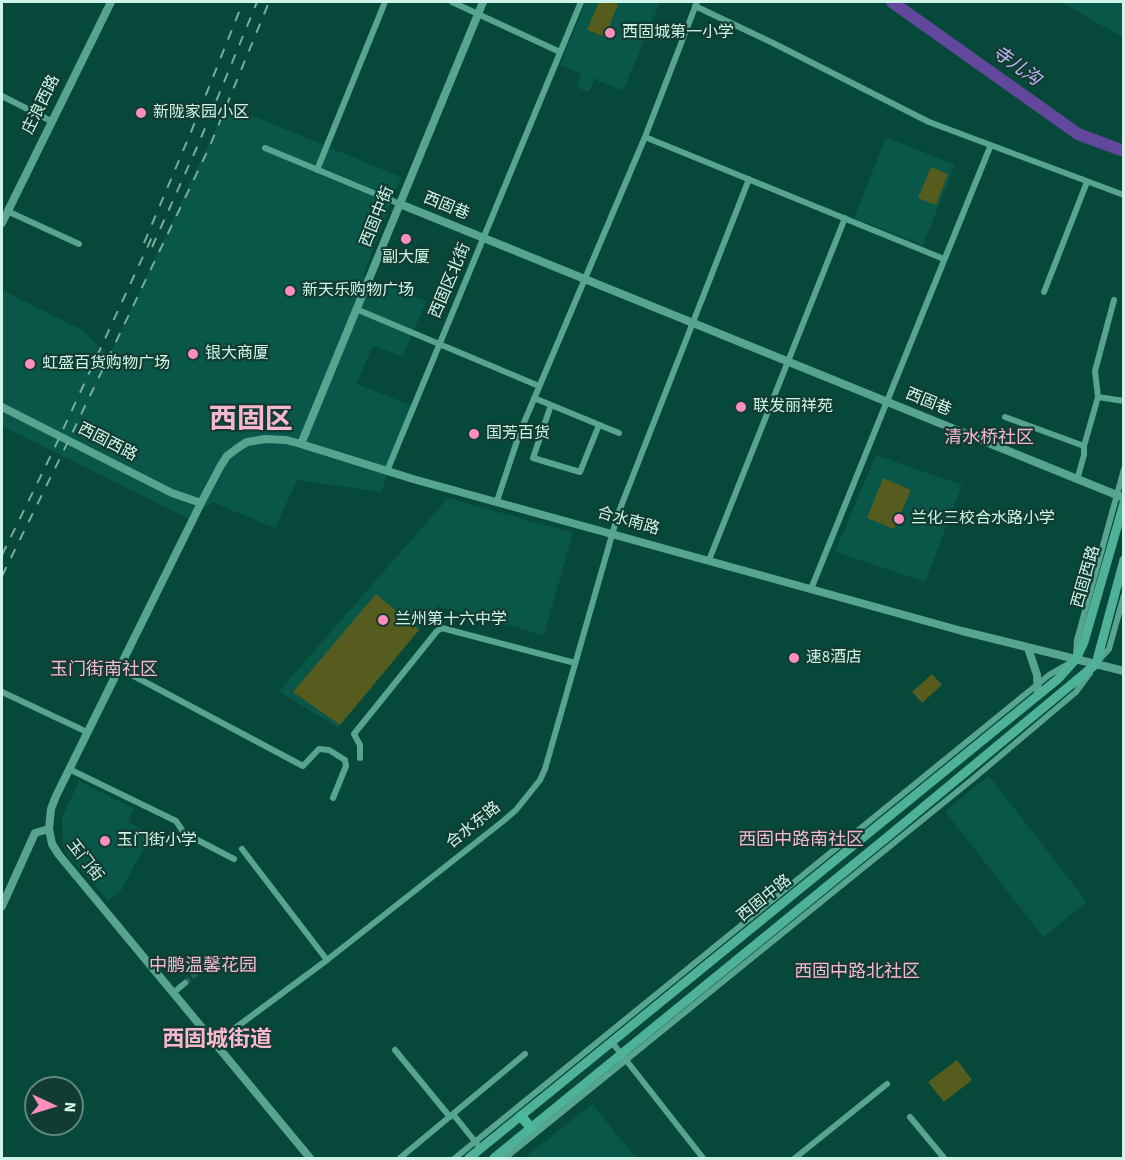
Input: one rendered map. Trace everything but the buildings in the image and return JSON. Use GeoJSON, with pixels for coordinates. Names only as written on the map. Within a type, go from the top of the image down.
{"type":"FeatureCollection","features":[{"type":"Feature","properties":{"kind":"highway"},"geometry":{"type":"LineString","coordinates":[[521,1116],[531,1128]]}},
{"type":"Feature","properties":{"kind":"main road","name":"西固西路"},"geometry":{"type":"LineString","coordinates":[[1076,659],[1084,642],[1121,499]]}},
{"type":"Feature","properties":{"kind":"main road","name":"西固西路"},"geometry":{"type":"LineString","coordinates":[[1096,664],[1124,560]]}},
{"type":"Feature","properties":{"kind":"main road","name":"西固中路"},"geometry":{"type":"LineString","coordinates":[[469,1158],[478,1146],[521,1116],[609,1039],[882,823],[1058,679],[1076,659]]}},
{"type":"Feature","properties":{"kind":"main road","name":"西固中路"},"geometry":{"type":"LineString","coordinates":[[494,1158],[624,1057],[1096,664]]}},
{"type":"Feature","properties":{"kind":"main road"},"geometry":{"type":"LineString","coordinates":[[882,823],[891,834]]}},
{"type":"Feature","properties":{"kind":"street","name":"庄浪西路"},"geometry":{"type":"LineString","coordinates":[[2,223],[111,2]]}},
{"type":"Feature","properties":{"kind":"street"},"geometry":{"type":"LineString","coordinates":[[317,170],[385,2]]}},
{"type":"Feature","properties":{"kind":"street"},"geometry":{"type":"LineString","coordinates":[[452,2],[560,52]]}},
{"type":"Feature","properties":{"kind":"street","name":"西固中街"},"geometry":{"type":"LineString","coordinates":[[301,444],[483,2]]}},
{"type":"Feature","properties":{"kind":"street","name":"西固区北街"},"geometry":{"type":"LineString","coordinates":[[387,471],[581,2]]}},
{"type":"Feature","properties":{"kind":"street"},"geometry":{"type":"LineString","coordinates":[[496,501],[520,432],[645,137],[696,4],[929,122],[990,147],[1124,195]]}},
{"type":"Feature","properties":{"kind":"street"},"geometry":{"type":"LineString","coordinates":[[2,96],[51,121]]}},
{"type":"Feature","properties":{"kind":"street"},"geometry":{"type":"LineString","coordinates":[[645,137],[944,259]]}},
{"type":"Feature","properties":{"kind":"street"},"geometry":{"type":"LineString","coordinates":[[811,589],[990,147]]}},
{"type":"Feature","properties":{"kind":"street","name":"西固巷"},"geometry":{"type":"LineString","coordinates":[[265,148],[1121,499]]}},
{"type":"Feature","properties":{"kind":"street"},"geometry":{"type":"LineString","coordinates":[[692,323],[749,179]]}},
{"type":"Feature","properties":{"kind":"street"},"geometry":{"type":"LineString","coordinates":[[1044,292],[1087,182]]}},
{"type":"Feature","properties":{"kind":"street"},"geometry":{"type":"LineString","coordinates":[[7,211],[79,244]]}},
{"type":"Feature","properties":{"kind":"street"},"geometry":{"type":"LineString","coordinates":[[709,560],[845,218]]}},
{"type":"Feature","properties":{"kind":"street"},"geometry":{"type":"LineString","coordinates":[[1077,480],[1098,397],[1095,371],[1114,300]]}},
{"type":"Feature","properties":{"kind":"street"},"geometry":{"type":"LineString","coordinates":[[356,309],[539,386]]}},
{"type":"Feature","properties":{"kind":"street","name":"合水东路"},"geometry":{"type":"LineString","coordinates":[[215,1043],[327,960],[494,828],[525,800],[540,780],[612,533],[692,323]]}},
{"type":"Feature","properties":{"kind":"street"},"geometry":{"type":"LineString","coordinates":[[1098,397],[1124,401]]}},
{"type":"Feature","properties":{"kind":"street"},"geometry":{"type":"LineString","coordinates":[[534,398],[619,433]]}},
{"type":"Feature","properties":{"kind":"street"},"geometry":{"type":"LineString","coordinates":[[552,405],[533,458],[580,472],[599,424]]}},
{"type":"Feature","properties":{"kind":"street","name":"西固西路"},"geometry":{"type":"LineString","coordinates":[[2,406],[172,493],[201,503]]}},
{"type":"Feature","properties":{"kind":"street"},"geometry":{"type":"LineString","coordinates":[[1005,417],[1084,446]]}},
{"type":"Feature","properties":{"kind":"street","name":"合水南路"},"geometry":{"type":"LineString","coordinates":[[201,503],[227,456],[239,447],[247,442],[265,439],[286,440],[387,471],[811,589],[1028,648],[1124,671]]}},
{"type":"Feature","properties":{"kind":"street"},"geometry":{"type":"LineString","coordinates":[[1121,499],[1124,469]]}},
{"type":"Feature","properties":{"kind":"street","name":"玉门街"},"geometry":{"type":"LineString","coordinates":[[201,503],[69,769],[51,809],[49,829],[52,844],[58,855],[310,1158]]}},
{"type":"Feature","properties":{"kind":"street"},"geometry":{"type":"LineString","coordinates":[[505,1158],[624,1057],[975,778],[1078,690],[1109,649],[1124,595]]}},
{"type":"Feature","properties":{"kind":"street"},"geometry":{"type":"LineString","coordinates":[[360,758],[360,745],[354,734],[442,628],[575,663]]}},
{"type":"Feature","properties":{"kind":"street"},"geometry":{"type":"LineString","coordinates":[[1028,648],[1038,684],[1038,695]]}},
{"type":"Feature","properties":{"kind":"street"},"geometry":{"type":"LineString","coordinates":[[455,1158],[478,1146],[1038,684],[1076,659]]}},
{"type":"Feature","properties":{"kind":"street"},"geometry":{"type":"LineString","coordinates":[[121,664],[130,674],[303,766],[320,749],[329,750],[345,760],[346,766],[333,798]]}},
{"type":"Feature","properties":{"kind":"street"},"geometry":{"type":"LineString","coordinates":[[2,692],[87,732]]}},
{"type":"Feature","properties":{"kind":"street"},"geometry":{"type":"LineString","coordinates":[[69,769],[176,821],[184,832],[234,859]]}},
{"type":"Feature","properties":{"kind":"street"},"geometry":{"type":"LineString","coordinates":[[2,906],[35,833],[49,829]]}},
{"type":"Feature","properties":{"kind":"street"},"geometry":{"type":"LineString","coordinates":[[242,849],[327,960]]}},
{"type":"Feature","properties":{"kind":"street"},"geometry":{"type":"LineString","coordinates":[[200,970],[213,960]]}},
{"type":"Feature","properties":{"kind":"street"},"geometry":{"type":"LineString","coordinates":[[173,993],[185,983]]}},
{"type":"Feature","properties":{"kind":"street"},"geometry":{"type":"LineString","coordinates":[[609,1039],[703,1158]]}},
{"type":"Feature","properties":{"kind":"street"},"geometry":{"type":"LineString","coordinates":[[395,1050],[478,1146]]}},
{"type":"Feature","properties":{"kind":"street"},"geometry":{"type":"LineString","coordinates":[[400,1158],[525,1054]]}},
{"type":"Feature","properties":{"kind":"street"},"geometry":{"type":"LineString","coordinates":[[795,1158],[887,1084]]}},
{"type":"Feature","properties":{"kind":"street"},"geometry":{"type":"LineString","coordinates":[[910,1117],[944,1158]]}},
{"type":"Feature","properties":{"kind":"shaded area","name":"西固城第一小学"},"geometry":{"type":"Polygon","coordinates":[[[586,2],[660,2],[623,91],[594,79],[589,92],[576,87],[581,74],[560,65],[586,2]]]}},
{"type":"Feature","properties":{"kind":"shaded area"},"geometry":{"type":"Polygon","coordinates":[[[1061,2],[1123,2],[1122,37],[1061,2]]]}},
{"type":"Feature","properties":{"kind":"shaded area"},"geometry":{"type":"Polygon","coordinates":[[[227,105],[401,177],[363,275],[426,301],[403,356],[373,346],[356,384],[413,406],[381,492],[297,480],[275,528],[212,502],[189,519],[2,426],[2,290],[84,331],[109,356],[227,105]]]}},
{"type":"Feature","properties":{"kind":"shaded area"},"geometry":{"type":"Polygon","coordinates":[[[886,137],[955,165],[923,245],[854,218],[886,137]]]}},
{"type":"Feature","properties":{"kind":"shaded area","name":"兰化三校合水路小学"},"geometry":{"type":"Polygon","coordinates":[[[876,455],[962,485],[925,582],[835,552],[876,455]]]}},
{"type":"Feature","properties":{"kind":"shaded area","name":"兰州第十六中学"},"geometry":{"type":"Polygon","coordinates":[[[448,498],[573,533],[544,635],[438,606],[338,728],[279,691],[448,498]]]}},
{"type":"Feature","properties":{"kind":"shaded area"},"geometry":{"type":"Polygon","coordinates":[[[989,776],[1087,902],[1043,937],[945,811],[989,776]]]}},
{"type":"Feature","properties":{"kind":"shaded area","name":"玉门街小学"},"geometry":{"type":"Polygon","coordinates":[[[79,781],[134,809],[128,822],[151,834],[121,891],[108,901],[68,855],[63,844],[62,818],[79,781]]]}},
{"type":"Feature","properties":{"kind":"shaded area"},"geometry":{"type":"Polygon","coordinates":[[[592,1104],[636,1158],[524,1158],[592,1104]]]}},
{"type":"Feature","properties":{"kind":"green space"},"geometry":{"type":"Polygon","coordinates":[[[599,2],[618,4],[605,37],[587,30],[599,2]]]}},
{"type":"Feature","properties":{"kind":"green space"},"geometry":{"type":"Polygon","coordinates":[[[931,167],[948,174],[936,205],[918,198],[931,167]]]}},
{"type":"Feature","properties":{"kind":"green space"},"geometry":{"type":"Polygon","coordinates":[[[883,478],[911,490],[894,529],[867,518],[883,478]]]}},
{"type":"Feature","properties":{"kind":"green space"},"geometry":{"type":"Polygon","coordinates":[[[376,594],[419,630],[340,725],[293,692],[376,594]]]}},
{"type":"Feature","properties":{"kind":"green space"},"geometry":{"type":"Polygon","coordinates":[[[932,674],[942,685],[922,703],[912,692],[932,674]]]}},
{"type":"Feature","properties":{"kind":"green space"},"geometry":{"type":"Polygon","coordinates":[[[957,1060],[972,1080],[944,1102],[928,1082],[957,1060]]]}},
{"type":"Feature","properties":{"kind":"waterway","name":"寺儿沟"},"geometry":{"type":"LineString","coordinates":[[892,2],[1078,134],[1124,151]]}},
{"type":"Feature","properties":{"kind":"tunnel"},"geometry":{"type":"LineString","coordinates":[[185,983],[200,970]]}},
{"type":"Feature","properties":{"kind":"railway"},"geometry":{"type":"LineString","coordinates":[[144,243],[243,2]]}},
{"type":"Feature","properties":{"kind":"railway"},"geometry":{"type":"LineString","coordinates":[[152,247],[198,145],[257,2]]}},
{"type":"Feature","properties":{"kind":"railway"},"geometry":{"type":"LineString","coordinates":[[2,576],[209,148],[269,2]]}},
{"type":"Feature","properties":{"kind":"railway"},"geometry":{"type":"LineString","coordinates":[[2,555],[54,449],[152,237]]}},
{"type":"Feature","properties":{"kind":"place","name":"西固城第一小学"},"geometry":{"type":"Point","coordinates":[610,33]}},
{"type":"Feature","properties":{"kind":"place","name":"新陇家园小区"},"geometry":{"type":"Point","coordinates":[141,113]}},
{"type":"Feature","properties":{"kind":"place","name":"副大厦"},"geometry":{"type":"Point","coordinates":[406,239]}},
{"type":"Feature","properties":{"kind":"place","name":"新天乐购物广场"},"geometry":{"type":"Point","coordinates":[290,291]}},
{"type":"Feature","properties":{"kind":"place","name":"银大商厦"},"geometry":{"type":"Point","coordinates":[193,354]}},
{"type":"Feature","properties":{"kind":"place","name":"虹盛百货购物广场"},"geometry":{"type":"Point","coordinates":[30,364]}},
{"type":"Feature","properties":{"kind":"place","name":"联发丽祥苑"},"geometry":{"type":"Point","coordinates":[741,407]}},
{"type":"Feature","properties":{"kind":"place","name":"国芳百货"},"geometry":{"type":"Point","coordinates":[474,434]}},
{"type":"Feature","properties":{"kind":"place","name":"兰化三校合水路小学"},"geometry":{"type":"Point","coordinates":[899,519]}},
{"type":"Feature","properties":{"kind":"place","name":"兰州第十六中学"},"geometry":{"type":"Point","coordinates":[383,620]}},
{"type":"Feature","properties":{"kind":"place","name":"速8酒店"},"geometry":{"type":"Point","coordinates":[794,658]}},
{"type":"Feature","properties":{"kind":"place","name":"玉门街小学"},"geometry":{"type":"Point","coordinates":[105,841]}},
{"type":"Feature","properties":{"kind":"district","name":"西固区"},"geometry":{"type":"Point","coordinates":[251,422]}},
{"type":"Feature","properties":{"kind":"district","name":"清水桥社区"},"geometry":{"type":"Point","coordinates":[989,439]}},
{"type":"Feature","properties":{"kind":"district","name":"玉门街南社区"},"geometry":{"type":"Point","coordinates":[104,671]}},
{"type":"Feature","properties":{"kind":"district","name":"西固中路南社区"},"geometry":{"type":"Point","coordinates":[801,841]}},
{"type":"Feature","properties":{"kind":"district","name":"中鹏温馨花园"},"geometry":{"type":"Point","coordinates":[203,967]}},
{"type":"Feature","properties":{"kind":"district","name":"西固中路北社区"},"geometry":{"type":"Point","coordinates":[857,973]}},
{"type":"Feature","properties":{"kind":"district","name":"西固城街道"},"geometry":{"type":"Point","coordinates":[217,1041]}}]}
